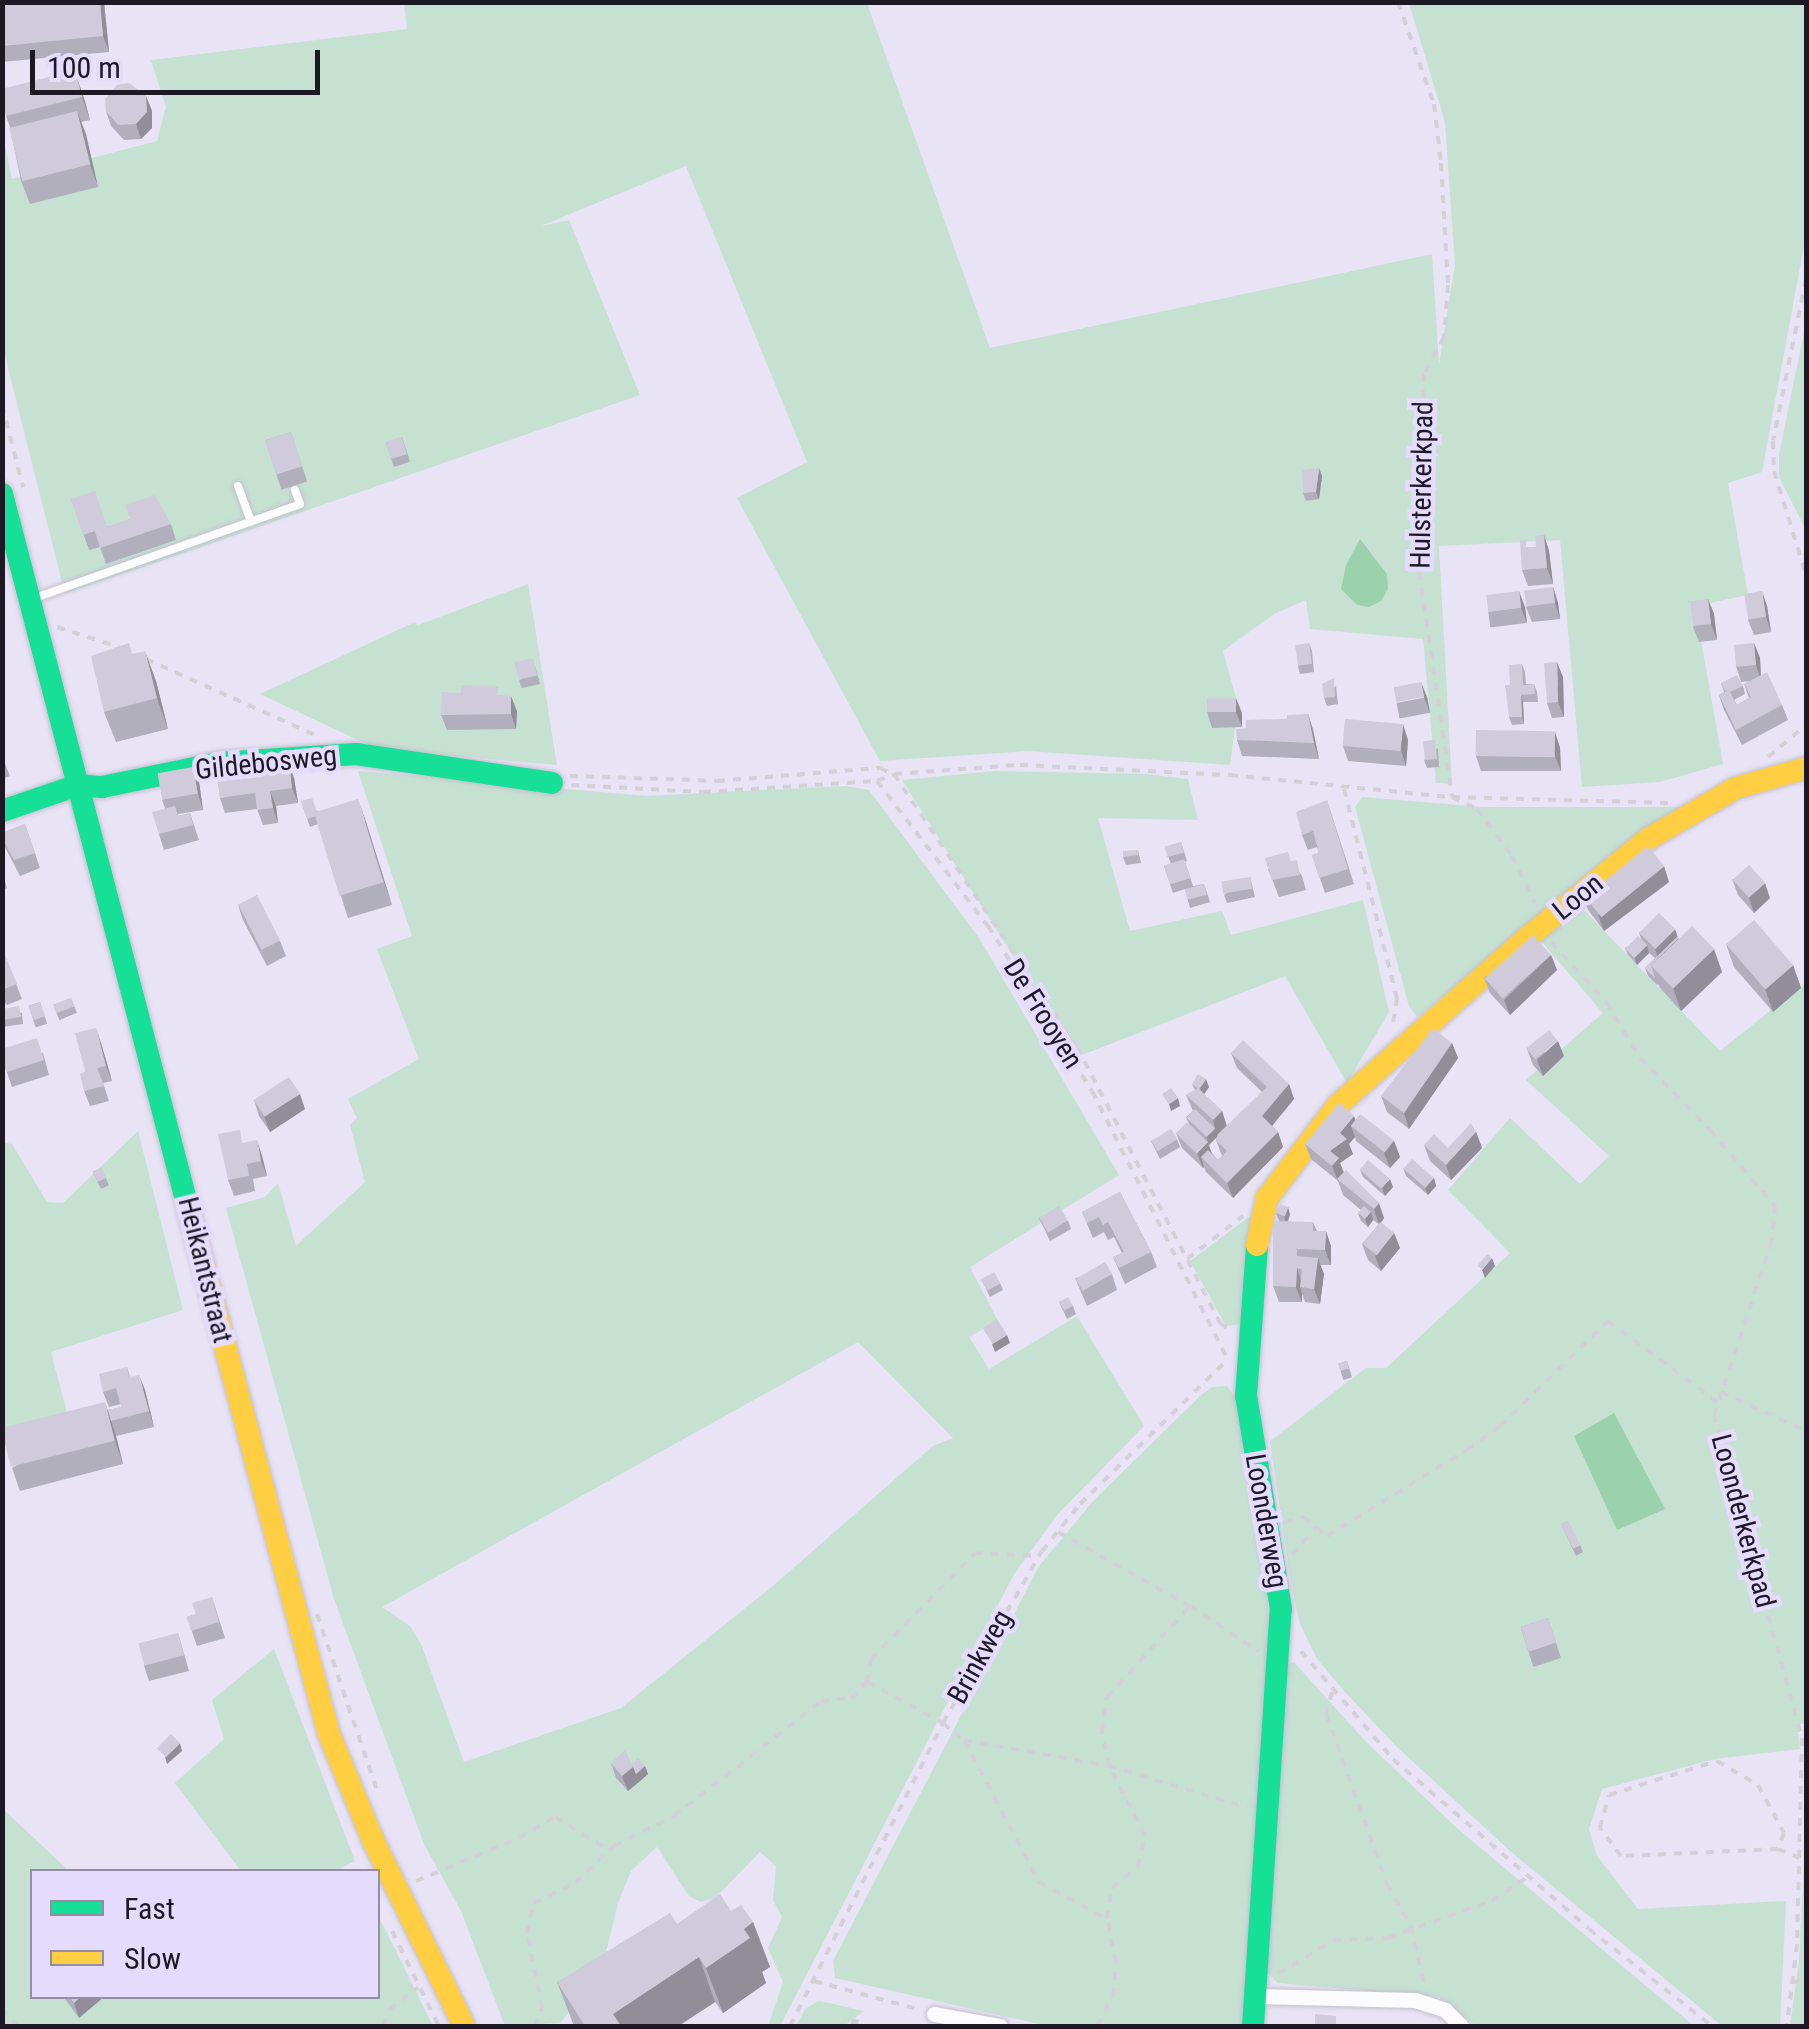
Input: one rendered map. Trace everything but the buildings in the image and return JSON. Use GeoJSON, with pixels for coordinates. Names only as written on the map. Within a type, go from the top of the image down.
{"type":"FeatureCollection","features":[{"type":"Feature","properties":{"kind":"street","name":"Heikantstraat"},"geometry":{"type":"LineString","coordinates":[[2,494],[30,599],[47,629],[78,786],[297,1627],[329,1734],[373,1840],[464,2026]]}},
{"type":"Feature","properties":{"kind":"street","name":"Gildebosweg"},"geometry":{"type":"LineString","coordinates":[[2,811],[78,786],[102,787],[219,763],[356,754],[552,783]]}},
{"type":"Feature","properties":{"kind":"street","name":"Loon"},"geometry":{"type":"LineString","coordinates":[[1386,1064],[1539,929],[1648,840],[1710,800],[1801,769]]}},
{"type":"Feature","properties":{"kind":"street","name":"Loonderweg"},"geometry":{"type":"LineString","coordinates":[[1254,2026],[1280,1638],[1274,1560],[1246,1396],[1258,1232],[1267,1198],[1338,1104],[1386,1064]]}},
{"type":"Feature","properties":{"kind":"street"},"geometry":{"type":"LineString","coordinates":[[1256,1992],[1428,2002],[1445,2010],[1461,2026]]}},
{"type":"Feature","properties":{"kind":"street"},"geometry":{"type":"LineString","coordinates":[[934,2014],[1000,2026]]}},
{"type":"Feature","properties":{"kind":"lane"},"geometry":{"type":"LineString","coordinates":[[238,486],[251,522]]}},
{"type":"Feature","properties":{"kind":"lane"},"geometry":{"type":"LineString","coordinates":[[30,599],[300,504],[295,490]]}},
{"type":"Feature","properties":{"kind":"path","name":"Hulsterkerkpad"},"geometry":{"type":"LineString","coordinates":[[1398,2],[1434,104],[1441,163],[1448,284],[1444,336],[1424,374],[1416,556],[1452,797]]}},
{"type":"Feature","properties":{"kind":"path"},"geometry":{"type":"LineString","coordinates":[[1806,280],[1773,441],[1774,471],[1806,576]]}},
{"type":"Feature","properties":{"kind":"path"},"geometry":{"type":"LineString","coordinates":[[47,629],[128,651]]}},
{"type":"Feature","properties":{"kind":"path","name":"Gildebosweg"},"geometry":{"type":"LineString","coordinates":[[146,659],[321,738]]}},
{"type":"Feature","properties":{"kind":"path"},"geometry":{"type":"LineString","coordinates":[[552,783],[703,792],[1020,765],[1230,774],[1344,789],[1452,797],[1676,803]]}},
{"type":"Feature","properties":{"kind":"path"},"geometry":{"type":"LineString","coordinates":[[552,783],[578,774],[716,781],[880,768],[894,774]]}},
{"type":"Feature","properties":{"kind":"path","name":"De Frooyen"},"geometry":{"type":"LineString","coordinates":[[894,774],[1077,1047],[1246,1396]]}},
{"type":"Feature","properties":{"kind":"path","name":"De Frooyen"},"geometry":{"type":"LineString","coordinates":[[877,780],[988,926],[1092,1092],[1225,1329],[1250,1339]]}},
{"type":"Feature","properties":{"kind":"path"},"geometry":{"type":"LineString","coordinates":[[1344,789],[1397,998],[1386,1064]]}},
{"type":"Feature","properties":{"kind":"path"},"geometry":{"type":"LineString","coordinates":[[1452,797],[1477,809],[1512,856],[1540,914],[1539,929]]}},
{"type":"Feature","properties":{"kind":"path","name":"Loonderkerkpad"},"geometry":{"type":"LineString","coordinates":[[1539,929],[1607,1003],[1640,1058],[1710,1130],[1775,1206],[1772,1241],[1714,1415],[1802,1738],[1800,1874],[1787,2026]]}},
{"type":"Feature","properties":{"kind":"path"},"geometry":{"type":"LineString","coordinates":[[1184,1262],[1267,1198]]}},
{"type":"Feature","properties":{"kind":"path"},"geometry":{"type":"LineString","coordinates":[[1268,1526],[1304,1517],[1327,1536],[1500,1426],[1608,1321],[1717,1402]]}},
{"type":"Feature","properties":{"kind":"path","name":"Brinkweg"},"geometry":{"type":"LineString","coordinates":[[790,2026],[943,1724],[1039,1556],[1157,1426],[1250,1339]]}},
{"type":"Feature","properties":{"kind":"path"},"geometry":{"type":"LineString","coordinates":[[1721,1392],[1806,1431]]}},
{"type":"Feature","properties":{"kind":"path"},"geometry":{"type":"LineString","coordinates":[[1274,1560],[1296,1554],[1317,1526]]}},
{"type":"Feature","properties":{"kind":"path"},"geometry":{"type":"LineString","coordinates":[[1058,1532],[1190,1606],[1278,1664]]}},
{"type":"Feature","properties":{"kind":"path"},"geometry":{"type":"LineString","coordinates":[[535,2026],[542,2008],[528,1932],[534,1903],[575,1883],[608,1850],[674,1816],[821,1701],[850,1698],[867,1682],[871,1659],[975,1553],[1039,1556]]}},
{"type":"Feature","properties":{"kind":"path"},"geometry":{"type":"LineString","coordinates":[[1098,2026],[1112,1996],[1116,1962],[1107,1919],[1112,1888],[1138,1866],[1144,1836],[1109,1766],[1102,1732],[1107,1697],[1190,1606]]}},
{"type":"Feature","properties":{"kind":"path"},"geometry":{"type":"LineString","coordinates":[[1280,1638],[1297,1645],[1393,1759],[1712,2026]]}},
{"type":"Feature","properties":{"kind":"path"},"geometry":{"type":"LineString","coordinates":[[867,1682],[964,1740],[1040,1882],[1107,1919]]}},
{"type":"Feature","properties":{"kind":"path"},"geometry":{"type":"LineString","coordinates":[[1332,1691],[1326,1714],[1387,1884],[1411,1927],[1428,2002]]}},
{"type":"Feature","properties":{"kind":"path"},"geometry":{"type":"LineString","coordinates":[[964,1740],[1109,1766],[1266,1814]]}},
{"type":"Feature","properties":{"kind":"path"},"geometry":{"type":"LineString","coordinates":[[1778,1849],[1784,1833],[1758,1785],[1717,1762],[1609,1795],[1600,1828],[1621,1856],[1778,1849],[1799,1858]]}},
{"type":"Feature","properties":{"kind":"path"},"geometry":{"type":"LineString","coordinates":[[416,1880],[519,1838],[555,1817],[608,1850]]}},
{"type":"Feature","properties":{"kind":"path"},"geometry":{"type":"LineString","coordinates":[[1800,1874],[1806,1869]]}},
{"type":"Feature","properties":{"kind":"path"},"geometry":{"type":"LineString","coordinates":[[1256,1992],[1334,1940],[1388,1938],[1492,1901],[1529,1876]]}},
{"type":"Feature","properties":{"kind":"path"},"geometry":{"type":"LineString","coordinates":[[386,1916],[439,2026]]}},
{"type":"Feature","properties":{"kind":"path"},"geometry":{"type":"LineString","coordinates":[[1793,1983],[1806,1977]]}},
{"type":"Feature","properties":{"kind":"path"},"geometry":{"type":"LineString","coordinates":[[814,1981],[934,2014]]}},
{"type":"Feature","properties":{"kind":"path"},"geometry":{"type":"LineString","coordinates":[[383,2026],[389,2010],[418,1987]]}},
{"type":"Feature","properties":{"kind":"path"},"geometry":{"type":"LineString","coordinates":[[2,2009],[18,2026]]}},
{"type":"Feature","properties":{"kind":"shaded area"},"geometry":{"type":"Polygon","coordinates":[[[404,3],[867,3],[990,348],[1432,254],[1439,364],[1455,264],[1445,122],[1409,3],[1806,3],[1806,235],[1762,472],[1728,483],[1748,595],[1695,606],[1723,764],[1660,782],[1582,787],[1560,540],[1439,546],[1452,784],[1436,783],[1423,639],[1310,629],[1306,600],[1274,614],[1223,651],[1238,705],[1230,765],[1028,751],[880,761],[737,498],[807,462],[686,166],[541,226],[569,220],[640,395],[65,594],[3,348],[2,133],[12,179],[157,141],[166,107],[151,60],[407,29],[404,3]]]}},
{"type":"Feature","properties":{"kind":"shaded area"},"geometry":{"type":"Polygon","coordinates":[[[1806,322],[1806,530],[1779,477],[1779,455],[1806,322]]]}},
{"type":"Feature","properties":{"kind":"shaded area"},"geometry":{"type":"Polygon","coordinates":[[[1360,539],[1387,574],[1388,589],[1381,601],[1369,607],[1357,605],[1341,589],[1346,565],[1360,539]]]}},
{"type":"Feature","properties":{"kind":"shaded area"},"geometry":{"type":"Polygon","coordinates":[[[528,584],[557,765],[377,749],[260,694],[415,622],[418,625],[528,584]]]}},
{"type":"Feature","properties":{"kind":"shaded area"},"geometry":{"type":"Polygon","coordinates":[[[358,771],[647,796],[846,786],[869,790],[979,938],[1119,1175],[970,1267],[998,1321],[969,1337],[989,1369],[1077,1316],[1144,1426],[1057,1515],[1013,1576],[780,2026],[768,2026],[783,1982],[768,1948],[782,1917],[773,1900],[776,1866],[760,1852],[715,1898],[701,1902],[689,1896],[657,1847],[631,1871],[618,1903],[601,1973],[560,2023],[505,2026],[461,1911],[424,1844],[334,1599],[226,1208],[265,1197],[278,1183],[296,1246],[365,1182],[350,1125],[357,1118],[348,1099],[419,1059],[377,949],[412,936],[358,771]],[[858,1342],[382,1607],[410,1626],[421,1644],[464,1762],[621,1708],[774,1585],[933,1446],[953,1438],[858,1342]]]}},
{"type":"Feature","properties":{"kind":"shaded area"},"geometry":{"type":"Polygon","coordinates":[[[995,771],[1145,774],[1188,779],[1198,820],[1098,818],[1130,931],[1222,911],[1231,935],[1363,900],[1389,1012],[1347,1083],[1285,976],[1077,1057],[902,780],[995,771]]]}},
{"type":"Feature","properties":{"kind":"shaded area"},"geometry":{"type":"Polygon","coordinates":[[[1362,797],[1482,807],[1682,807],[1417,1017],[1409,1006],[1355,807],[1362,797]]]}},
{"type":"Feature","properties":{"kind":"shaded area"},"geometry":{"type":"Polygon","coordinates":[[[1581,907],[1720,1051],[1806,982],[1806,1723],[1797,1725],[1800,1749],[1715,1759],[1602,1789],[1589,1829],[1597,1856],[1638,1909],[1786,1901],[1780,2026],[1722,2026],[1510,1851],[1397,1747],[1317,1659],[1300,1624],[1291,1584],[1270,1441],[1366,1368],[1386,1368],[1510,1253],[1448,1190],[1510,1118],[1580,1184],[1609,1156],[1526,1080],[1603,1013],[1540,940],[1581,907]]]}},
{"type":"Feature","properties":{"kind":"shaded area"},"geometry":{"type":"Polygon","coordinates":[[[138,1131],[183,1310],[51,1352],[70,1424],[3,1445],[3,1143],[12,1144],[47,1202],[63,1203],[138,1131]]]}},
{"type":"Feature","properties":{"kind":"shaded area"},"geometry":{"type":"Polygon","coordinates":[[[1258,1210],[1242,1324],[1226,1326],[1190,1261],[1258,1210]]]}},
{"type":"Feature","properties":{"kind":"shaded area"},"geometry":{"type":"Polygon","coordinates":[[[1227,1386],[1236,1398],[1267,1572],[1268,1633],[1247,2026],[1048,2026],[835,1978],[833,1961],[1039,1566],[1094,1500],[1200,1396],[1212,1387],[1227,1386]]]}},
{"type":"Feature","properties":{"kind":"shaded area"},"geometry":{"type":"Polygon","coordinates":[[[1614,1413],[1665,1509],[1617,1530],[1574,1436],[1614,1413]]]}},
{"type":"Feature","properties":{"kind":"shaded area"},"geometry":{"type":"Polygon","coordinates":[[[274,1649],[355,1861],[339,1869],[240,1869],[175,1783],[224,1739],[212,1700],[274,1649]]]}},
{"type":"Feature","properties":{"kind":"shaded area"},"geometry":{"type":"Polygon","coordinates":[[[1294,1662],[1366,1742],[1459,1830],[1694,2026],[1476,2026],[1439,1997],[1278,1983],[1265,1970],[1287,1665],[1294,1662]]]}},
{"type":"Feature","properties":{"kind":"shaded area"},"geometry":{"type":"Polygon","coordinates":[[[2,1808],[67,1869],[30,1869],[30,1999],[380,1999],[380,1919],[433,2026],[3,2026],[2,1808]]]}},
{"type":"Feature","properties":{"kind":"shaded area"},"geometry":{"type":"Polygon","coordinates":[[[1806,1822],[1806,2026],[1790,2026],[1799,1961],[1806,1822]]]}},
{"type":"Feature","properties":{"kind":"shaded area"},"geometry":{"type":"Polygon","coordinates":[[[818,2001],[864,2011],[844,2026],[796,2026],[805,2009],[818,2001]]]}},
{"type":"Feature","properties":{"kind":"traffic: fast"},"geometry":{"type":"LineString","coordinates":[[2,494],[190,1215]]}},
{"type":"Feature","properties":{"kind":"traffic: fast"},"geometry":{"type":"LineString","coordinates":[[2,811],[78,785],[102,787],[219,763],[356,754],[552,783]]}},
{"type":"Feature","properties":{"kind":"traffic: fast"},"geometry":{"type":"LineString","coordinates":[[1253,2026],[1281,1609],[1246,1396],[1257,1245]]}},
{"type":"Feature","properties":{"kind":"traffic: slow"},"geometry":{"type":"LineString","coordinates":[[1257,1245],[1267,1198],[1338,1105],[1527,938],[1648,839],[1736,788],[1806,768]]}},
{"type":"Feature","properties":{"kind":"traffic: slow"},"geometry":{"type":"LineString","coordinates":[[190,1215],[329,1734],[373,1840],[464,2026]]}}]}
